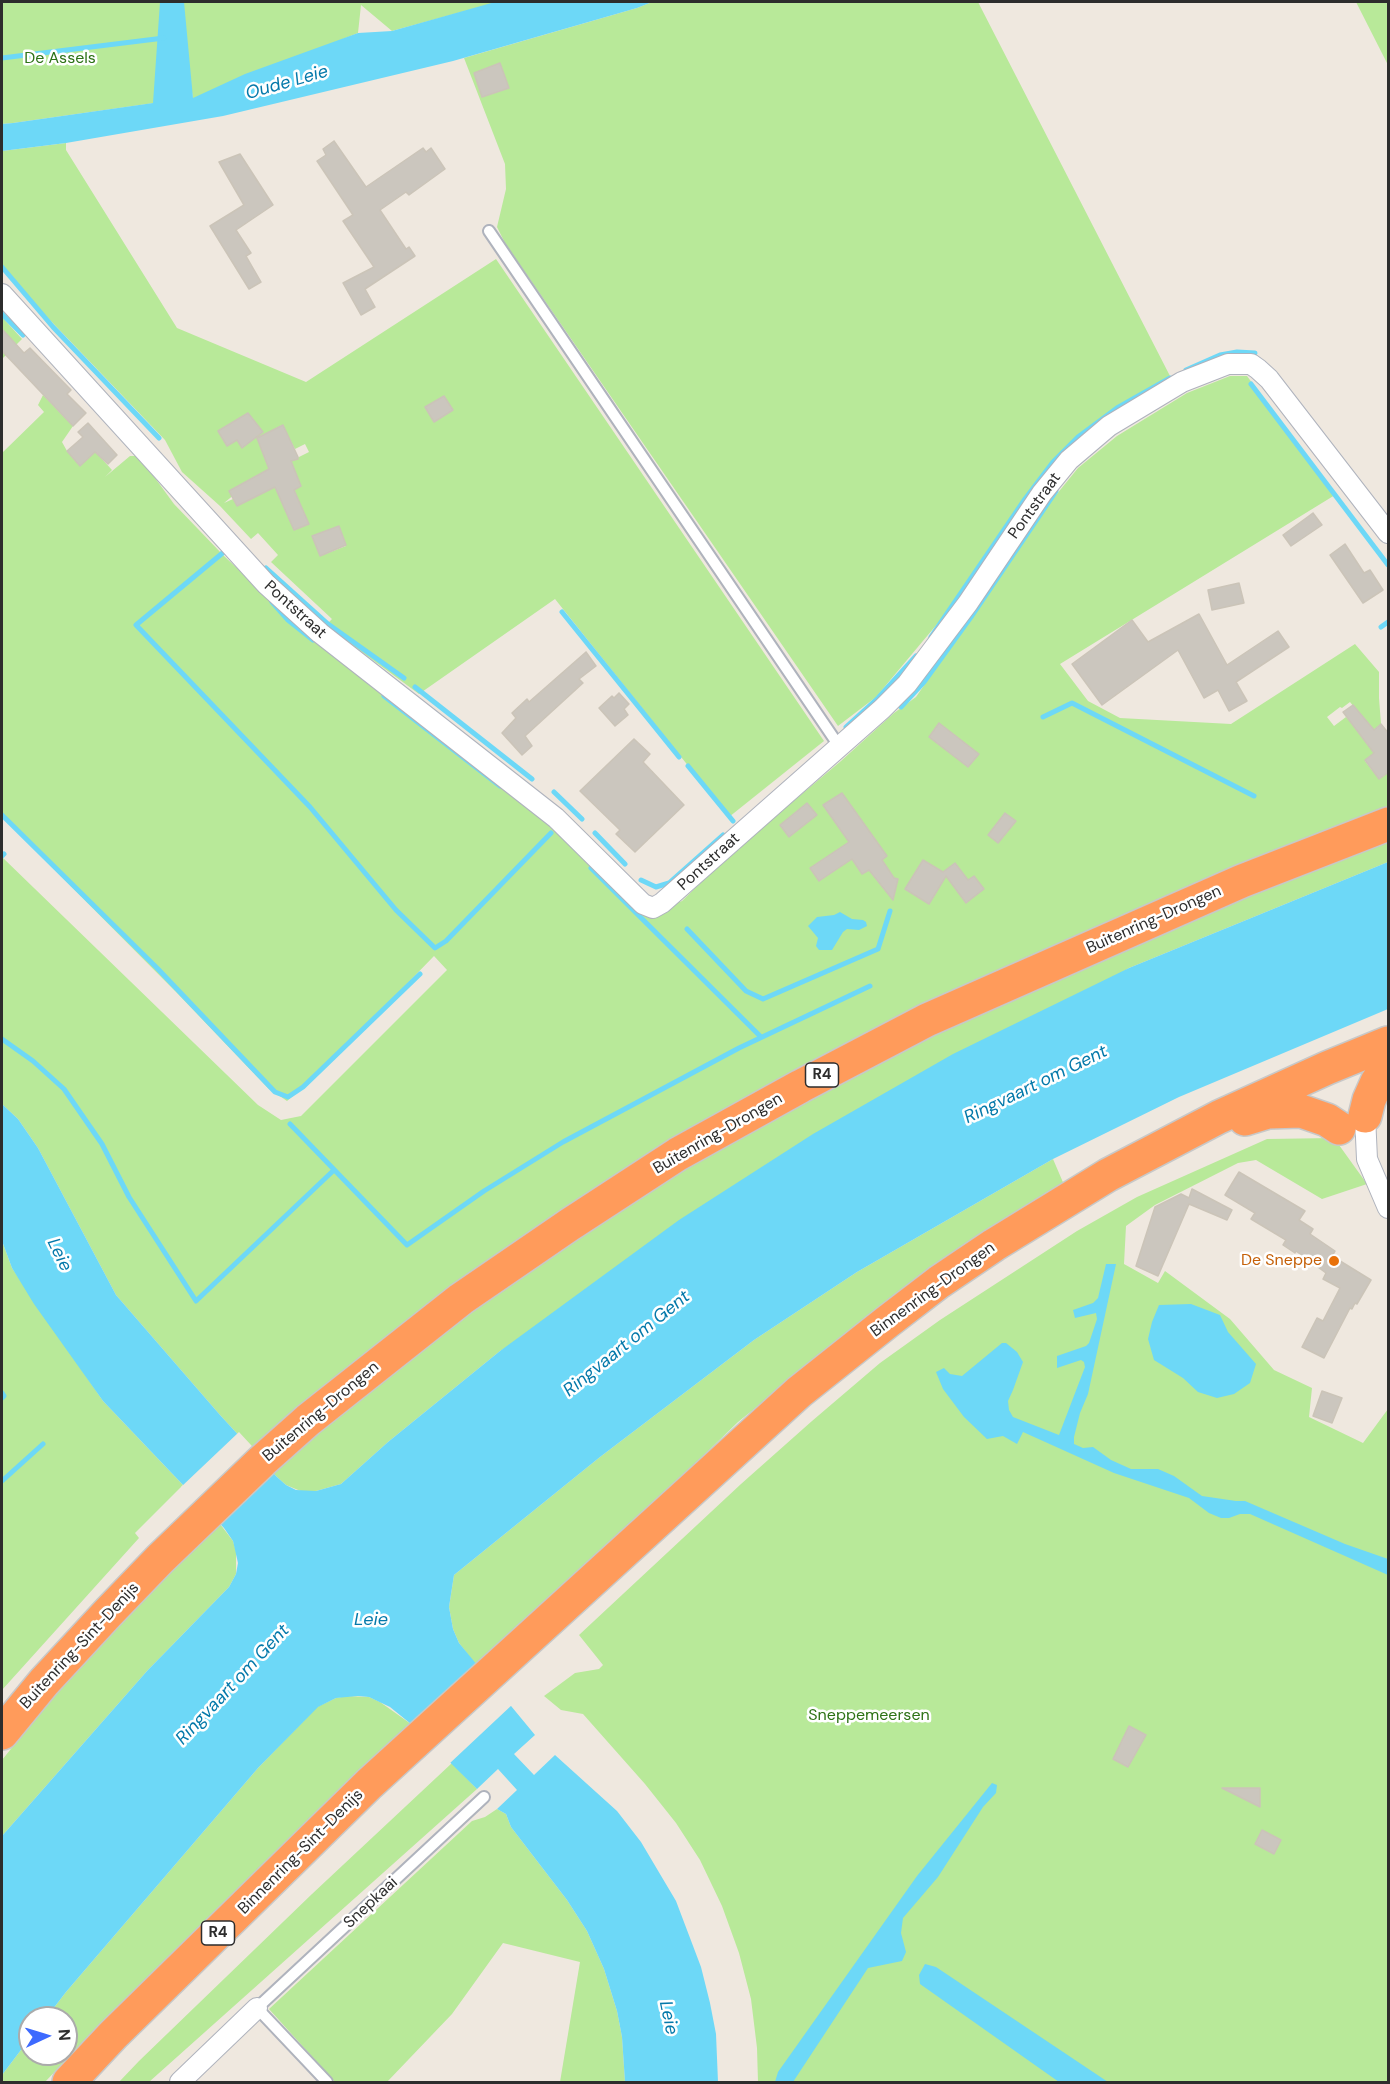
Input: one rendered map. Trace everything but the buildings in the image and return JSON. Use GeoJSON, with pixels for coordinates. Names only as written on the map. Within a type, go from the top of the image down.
{"type":"FeatureCollection","features":[{"type":"Feature","properties":{"kind":"highway","name":"Buitenring-Drongen"},"geometry":{"type":"LineString","coordinates":[[160,1559],[308,1420],[461,1299],[569,1224],[678,1154],[927,1020],[1242,881],[1389,824]]}},
{"type":"Feature","properties":{"kind":"highway","name":"Binnenring-Drongen"},"geometry":{"type":"LineString","coordinates":[[540,1629],[799,1392],[930,1288],[994,1245],[1108,1175],[1219,1117],[1327,1068],[1389,1043]]}},
{"type":"Feature","properties":{"kind":"highway"},"geometry":{"type":"LineString","coordinates":[[1219,1117],[1247,1119],[1268,1112],[1301,1111],[1327,1120],[1352,1122],[1369,1100],[1377,1082],[1389,1067]]}},
{"type":"Feature","properties":{"kind":"highway","name":"Buitenring-Sint-Denijs"},"geometry":{"type":"LineString","coordinates":[[2,1733],[44,1682],[160,1559]]}},
{"type":"Feature","properties":{"kind":"highway","name":"Binnenring-Sint-Denijs"},"geometry":{"type":"LineString","coordinates":[[69,2082],[113,2035],[369,1784],[540,1629]]}},
{"type":"Feature","properties":{"kind":"street","name":"Pontstraat"},"geometry":{"type":"LineString","coordinates":[[2,294],[266,584],[320,633],[556,818],[643,904],[653,908],[662,903],[908,684],[968,603],[1042,493],[1070,460],[1109,426],[1182,382],[1228,364],[1251,364],[1258,369],[1269,379],[1389,533]]}},
{"type":"Feature","properties":{"kind":"street"},"geometry":{"type":"LineString","coordinates":[[1352,1122],[1368,1159]]}},
{"type":"Feature","properties":{"kind":"street"},"geometry":{"type":"LineString","coordinates":[[1352,1122],[1388,1207]]}},
{"type":"Feature","properties":{"kind":"street","name":"Snepkaai"},"geometry":{"type":"LineString","coordinates":[[185,2080],[257,2008]]}},
{"type":"Feature","properties":{"kind":"lane"},"geometry":{"type":"LineString","coordinates":[[489,231],[839,746]]}},
{"type":"Feature","properties":{"kind":"lane","name":"Snepkaai"},"geometry":{"type":"LineString","coordinates":[[257,2008],[484,1797]]}},
{"type":"Feature","properties":{"kind":"lane"},"geometry":{"type":"LineString","coordinates":[[257,2008],[327,2082]]}},
{"type":"Feature","properties":{"kind":"green space","name":"De Assels"},"geometry":{"type":"Polygon","coordinates":[[[2,2],[161,2],[154,103],[2,124],[2,2]]]}},
{"type":"Feature","properties":{"kind":"green space"},"geometry":{"type":"Polygon","coordinates":[[[179,2],[498,2],[392,31],[361,5],[358,33],[193,99],[179,2]]]}},
{"type":"Feature","properties":{"kind":"green space"},"geometry":{"type":"Polygon","coordinates":[[[652,2],[978,2],[1170,376],[1101,421],[1043,474],[943,617],[876,697],[838,726],[505,243],[497,227],[506,189],[505,164],[464,58],[652,2]]]}},
{"type":"Feature","properties":{"kind":"green space"},"geometry":{"type":"Polygon","coordinates":[[[1356,2],[1388,2],[1388,65],[1356,2]]]}},
{"type":"Feature","properties":{"kind":"green space"},"geometry":{"type":"Polygon","coordinates":[[[66,143],[66,150],[177,328],[306,382],[496,259],[824,741],[729,817],[555,599],[419,694],[332,630],[327,624],[332,619],[271,562],[278,555],[258,533],[251,539],[220,506],[182,472],[165,440],[2,270],[2,151],[66,143]],[[282,425],[273,430],[274,435],[263,453],[294,530],[308,524],[294,490],[300,486],[291,461],[309,452],[305,444],[295,449],[282,425]],[[257,476],[224,503],[233,499],[237,506],[264,492],[257,476]],[[339,526],[313,536],[320,556],[346,546],[339,526]]]}},
{"type":"Feature","properties":{"kind":"green space"},"geometry":{"type":"Polygon","coordinates":[[[2,317],[22,339],[2,359],[2,317]]]}},
{"type":"Feature","properties":{"kind":"green space"},"geometry":{"type":"Polygon","coordinates":[[[1230,376],[1247,376],[1335,495],[1060,664],[1088,701],[1120,718],[1231,724],[1355,644],[1379,672],[1381,724],[1363,738],[1374,753],[1365,761],[1379,779],[1388,773],[1388,862],[1129,968],[500,1351],[388,1442],[341,1484],[303,1492],[286,1485],[220,1415],[116,1295],[38,1148],[18,1119],[2,1104],[2,857],[258,1105],[281,1120],[301,1116],[447,970],[434,956],[323,1070],[287,1101],[268,1088],[2,817],[2,453],[44,412],[38,405],[43,395],[73,426],[62,442],[80,465],[83,438],[112,470],[105,477],[130,456],[139,456],[174,504],[223,555],[299,627],[537,814],[647,914],[682,901],[727,857],[894,713],[916,697],[1052,500],[1078,468],[1117,436],[1187,393],[1230,376]],[[1350,702],[1327,717],[1334,726],[1346,717],[1349,720],[1358,712],[1350,702]]]}},
{"type":"Feature","properties":{"kind":"green space","name":"Sneppemeersen"},"geometry":{"type":"Polygon","coordinates":[[[1334,1138],[1367,1184],[1322,1199],[1256,1160],[1238,1163],[1155,1205],[1126,1226],[1124,1264],[1158,1283],[1165,1271],[1230,1319],[1274,1370],[1312,1388],[1309,1417],[1363,1443],[1388,1409],[1388,2082],[758,2082],[757,2048],[751,1999],[739,1953],[722,1906],[700,1860],[676,1823],[645,1784],[583,1714],[561,1710],[544,1696],[575,1673],[599,1669],[603,1665],[579,1635],[812,1421],[880,1363],[940,1320],[1077,1231],[1137,1197],[1267,1139],[1334,1138]]]}},
{"type":"Feature","properties":{"kind":"green space"},"geometry":{"type":"Polygon","coordinates":[[[1053,1159],[1065,1187],[903,1289],[738,1422],[533,1621],[528,1616],[476,1665],[459,1643],[453,1629],[449,1607],[454,1575],[600,1457],[754,1340],[857,1272],[1053,1159]]]}},
{"type":"Feature","properties":{"kind":"green space"},"geometry":{"type":"Polygon","coordinates":[[[2,1241],[12,1268],[103,1401],[183,1485],[135,1533],[139,1538],[2,1690],[2,1241]]]}},
{"type":"Feature","properties":{"kind":"green space"},"geometry":{"type":"Polygon","coordinates":[[[220,1524],[233,1541],[236,1551],[236,1574],[229,1587],[147,1671],[2,1836],[2,1760],[56,1693],[171,1571],[220,1524]]]}},
{"type":"Feature","properties":{"kind":"green space"},"geometry":{"type":"Polygon","coordinates":[[[369,1697],[411,1724],[78,2047],[78,2006],[55,2006],[258,1768],[317,1707],[336,1698],[369,1697]]]}},
{"type":"Feature","properties":{"kind":"green space"},"geometry":{"type":"Polygon","coordinates":[[[452,1763],[477,1789],[149,2082],[119,2082],[312,1894],[452,1763]]]}},
{"type":"Feature","properties":{"kind":"green space"},"geometry":{"type":"Polygon","coordinates":[[[497,1809],[506,1814],[511,1827],[567,1900],[587,1931],[604,1969],[617,2011],[622,2037],[625,2082],[560,2082],[580,1962],[503,1943],[452,2014],[387,2082],[335,2082],[269,2009],[472,1821],[485,1817],[497,1809]]]}},
{"type":"Feature","properties":{"kind":"green space"},"geometry":{"type":"Polygon","coordinates":[[[18,2054],[18,2066],[60,2066],[45,2082],[2,2082],[2,2075],[18,2054]]]}},
{"type":"Feature","properties":{"kind":"water","name":"Oude Leie"},"geometry":{"type":"Polygon","coordinates":[[[160,2],[184,2],[193,98],[245,74],[358,33],[392,31],[495,2],[652,2],[453,61],[223,116],[66,143],[2,151],[2,124],[153,103],[160,2]]]}},
{"type":"Feature","properties":{"kind":"water"},"geometry":{"type":"Polygon","coordinates":[[[1388,862],[1388,1009],[1179,1097],[1053,1159],[857,1272],[754,1340],[600,1457],[454,1575],[449,1607],[453,1629],[459,1643],[535,1735],[514,1754],[534,1775],[555,1755],[617,1811],[641,1842],[676,1901],[701,1967],[710,2003],[716,2034],[718,2082],[625,2082],[622,2037],[617,2011],[604,1969],[587,1931],[567,1900],[511,1827],[506,1814],[497,1809],[517,1790],[498,1769],[477,1789],[411,1724],[390,1707],[369,1697],[358,1696],[336,1698],[318,1707],[258,1768],[55,2006],[18,2006],[18,2054],[2,2075],[2,1836],[147,1671],[229,1587],[236,1574],[238,1563],[233,1541],[224,1528],[103,1401],[34,1304],[12,1268],[2,1241],[2,1104],[18,1119],[38,1148],[116,1295],[277,1477],[296,1490],[316,1491],[341,1484],[388,1442],[500,1351],[679,1220],[813,1134],[953,1054],[1129,968],[1388,862]]]}},
{"type":"Feature","properties":{"kind":"water"},"geometry":{"type":"Polygon","coordinates":[[[840,912],[852,919],[863,920],[867,926],[859,930],[847,929],[832,950],[819,950],[816,946],[818,938],[808,926],[817,917],[840,912]]]}},
{"type":"Feature","properties":{"kind":"water"},"geometry":{"type":"Polygon","coordinates":[[[1106,1264],[1116,1264],[1088,1394],[1080,1413],[1074,1444],[1083,1448],[1093,1447],[1111,1460],[1131,1469],[1158,1469],[1174,1476],[1202,1496],[1245,1501],[1345,1544],[1388,1559],[1388,1575],[1250,1514],[1221,1518],[1209,1513],[1189,1498],[1114,1473],[1023,1432],[1017,1444],[1003,1436],[987,1439],[964,1417],[943,1389],[936,1372],[944,1368],[950,1374],[962,1376],[1002,1343],[1006,1343],[1017,1352],[1023,1362],[1008,1401],[1013,1417],[1059,1435],[1085,1367],[1081,1360],[1057,1368],[1057,1356],[1089,1343],[1097,1319],[1096,1313],[1075,1318],[1073,1310],[1093,1303],[1098,1298],[1106,1264]]]}},
{"type":"Feature","properties":{"kind":"water"},"geometry":{"type":"Polygon","coordinates":[[[1191,1304],[1220,1315],[1228,1332],[1256,1364],[1250,1383],[1234,1394],[1217,1398],[1198,1392],[1183,1378],[1154,1360],[1148,1339],[1159,1305],[1191,1304]]]}},
{"type":"Feature","properties":{"kind":"water"},"geometry":{"type":"Polygon","coordinates":[[[992,1783],[997,1785],[996,1793],[983,1807],[938,1877],[903,1918],[901,1933],[906,1952],[902,1961],[868,1968],[793,2082],[775,2082],[778,2072],[917,1876],[992,1783]]]}},
{"type":"Feature","properties":{"kind":"water"},"geometry":{"type":"Polygon","coordinates":[[[925,1964],[936,1967],[1108,2082],[1059,2082],[920,1984],[919,1975],[925,1964]]]}},
{"type":"Feature","properties":{"kind":"pier"},"geometry":{"type":"Polygon","coordinates":[[[239,1432],[275,1471],[218,1526],[181,1487],[239,1432]]]}},
{"type":"Feature","properties":{"kind":"pier"},"geometry":{"type":"Polygon","coordinates":[[[478,1662],[513,1704],[449,1764],[409,1726],[478,1662]]]}},
{"type":"Feature","properties":{"kind":"waterway"},"geometry":{"type":"LineString","coordinates":[[2,58],[164,38]]}},
{"type":"Feature","properties":{"kind":"waterway"},"geometry":{"type":"LineString","coordinates":[[2,267],[53,327],[159,438]]}},
{"type":"Feature","properties":{"kind":"waterway"},"geometry":{"type":"LineString","coordinates":[[2,314],[23,335]]}},
{"type":"Feature","properties":{"kind":"waterway"},"geometry":{"type":"LineString","coordinates":[[1186,370],[1220,355],[1237,352],[1255,353]]}},
{"type":"Feature","properties":{"kind":"waterway"},"geometry":{"type":"LineString","coordinates":[[931,637],[1025,499],[1053,462],[1078,437],[1117,408],[1170,378]]}},
{"type":"Feature","properties":{"kind":"waterway"},"geometry":{"type":"LineString","coordinates":[[1251,384],[1388,565]]}},
{"type":"Feature","properties":{"kind":"waterway"},"geometry":{"type":"LineString","coordinates":[[901,707],[924,682],[971,617],[1056,491]]}},
{"type":"Feature","properties":{"kind":"waterway"},"geometry":{"type":"LineString","coordinates":[[225,551],[136,625],[310,807],[396,910],[435,948],[446,941],[551,833]]}},
{"type":"Feature","properties":{"kind":"waterway"},"geometry":{"type":"LineString","coordinates":[[266,568],[328,624],[404,678]]}},
{"type":"Feature","properties":{"kind":"waterway"},"geometry":{"type":"LineString","coordinates":[[272,602],[288,620],[313,640]]}},
{"type":"Feature","properties":{"kind":"waterway"},"geometry":{"type":"LineString","coordinates":[[562,612],[679,757]]}},
{"type":"Feature","properties":{"kind":"waterway"},"geometry":{"type":"LineString","coordinates":[[1381,627],[1388,622]]}},
{"type":"Feature","properties":{"kind":"waterway"},"geometry":{"type":"LineString","coordinates":[[846,727],[878,698],[916,656]]}},
{"type":"Feature","properties":{"kind":"waterway"},"geometry":{"type":"LineString","coordinates":[[415,687],[532,779]]}},
{"type":"Feature","properties":{"kind":"waterway"},"geometry":{"type":"LineString","coordinates":[[384,696],[500,786]]}},
{"type":"Feature","properties":{"kind":"waterway"},"geometry":{"type":"LineString","coordinates":[[1043,717],[1072,703],[1254,796]]}},
{"type":"Feature","properties":{"kind":"waterway"},"geometry":{"type":"LineString","coordinates":[[688,766],[733,821]]}},
{"type":"Feature","properties":{"kind":"waterway"},"geometry":{"type":"LineString","coordinates":[[554,792],[582,819]]}},
{"type":"Feature","properties":{"kind":"waterway"},"geometry":{"type":"LineString","coordinates":[[2,815],[157,968],[275,1092],[288,1097],[303,1087],[420,974]]}},
{"type":"Feature","properties":{"kind":"waterway"},"geometry":{"type":"LineString","coordinates":[[595,833],[625,864]]}},
{"type":"Feature","properties":{"kind":"waterway"},"geometry":{"type":"LineString","coordinates":[[641,880],[656,887],[669,883],[723,835]]}},
{"type":"Feature","properties":{"kind":"waterway"},"geometry":{"type":"LineString","coordinates":[[591,868],[761,1037]]}},
{"type":"Feature","properties":{"kind":"waterway"},"geometry":{"type":"LineString","coordinates":[[687,929],[746,991],[763,999],[878,949],[890,911]]}},
{"type":"Feature","properties":{"kind":"waterway"},"geometry":{"type":"LineString","coordinates":[[290,1124],[407,1245],[484,1191],[563,1142],[739,1048],[870,986]]}},
{"type":"Feature","properties":{"kind":"waterway"},"geometry":{"type":"LineString","coordinates":[[2,1039],[33,1061],[64,1089],[102,1144],[129,1197],[196,1301],[334,1170]]}},
{"type":"Feature","properties":{"kind":"waterway"},"geometry":{"type":"LineString","coordinates":[[2,1393],[4,1396],[2,1398]]}},
{"type":"Feature","properties":{"kind":"waterway"},"geometry":{"type":"LineString","coordinates":[[2,1481],[43,1444]]}},
{"type":"Feature","properties":{"kind":"place","name":"De Sneppe"},"geometry":{"type":"Point","coordinates":[1334,1261]}},
{"type":"Feature","properties":{"kind":"water label","name":"Ringvaart om Gent"},"geometry":{"type":"Point","coordinates":[1036,1085]}},
{"type":"Feature","properties":{"kind":"water label","name":"Leie"},"geometry":{"type":"Point","coordinates":[59,1255]}},
{"type":"Feature","properties":{"kind":"water label","name":"Ringvaart om Gent"},"geometry":{"type":"Point","coordinates":[627,1344]}},
{"type":"Feature","properties":{"kind":"water label","name":"Leie"},"geometry":{"type":"Point","coordinates":[371,1620]}},
{"type":"Feature","properties":{"kind":"water label","name":"Ringvaart om Gent"},"geometry":{"type":"Point","coordinates":[233,1685]}},
{"type":"Feature","properties":{"kind":"water label","name":"Leie"},"geometry":{"type":"Point","coordinates":[668,2018]}}]}
